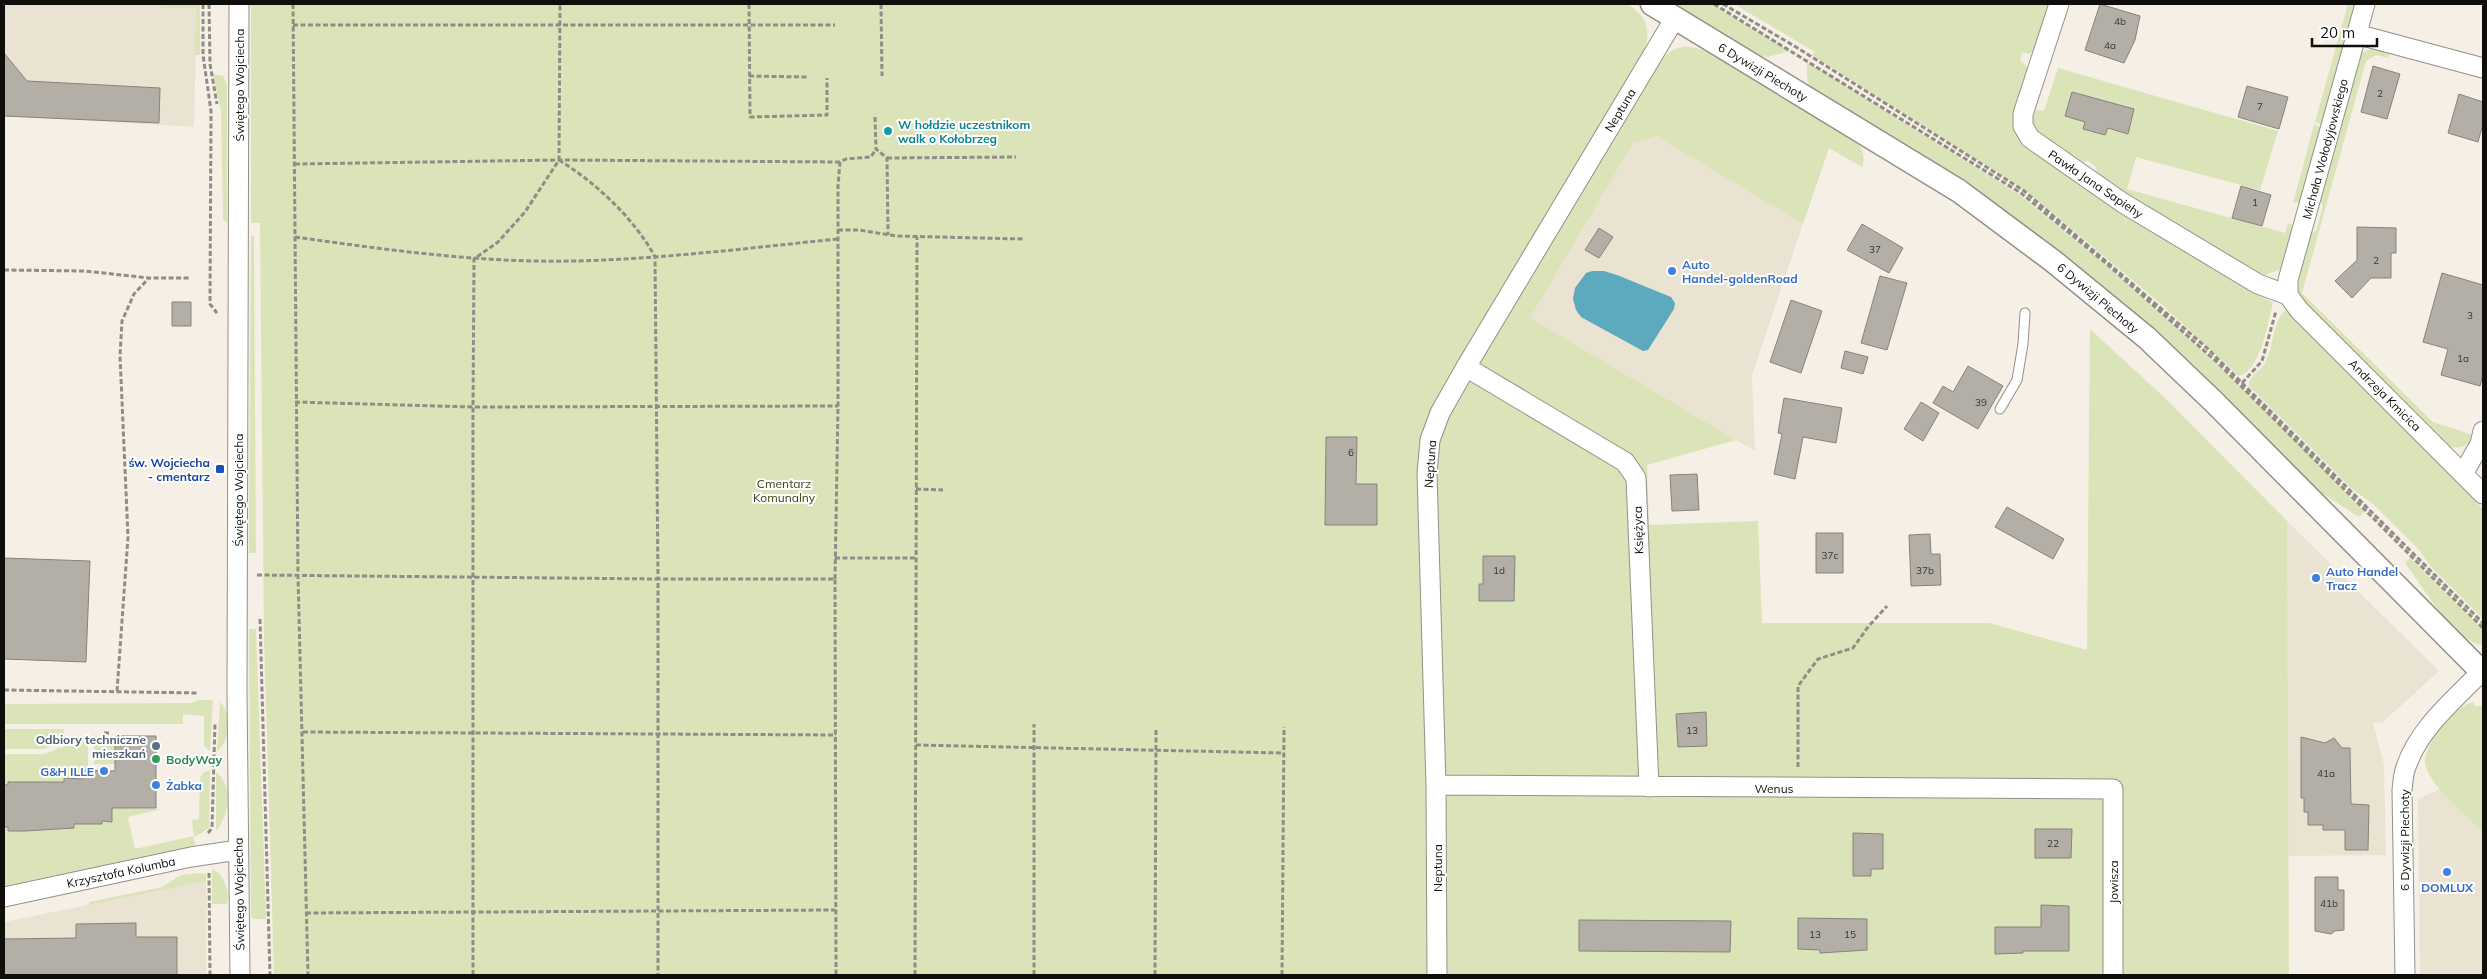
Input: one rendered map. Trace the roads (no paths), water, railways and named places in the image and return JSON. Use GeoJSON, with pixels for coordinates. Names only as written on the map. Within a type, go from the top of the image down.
{"type":"FeatureCollection","features":[{"type":"Feature","properties":{"kind":"street","name":"Świętego Wojciecha"},"geometry":{"type":"LineString","coordinates":[[239,4],[238,850],[240,975]]}},
{"type":"Feature","properties":{"kind":"street","name":"6 Dywizji Piechoty"},"geometry":{"type":"LineString","coordinates":[[1652,4],[1958,192],[2075,278],[2147,338],[2214,402],[2483,672],[2444,708],[2421,738],[2406,767],[2402,790],[2405,975]]}},
{"type":"Feature","properties":{"kind":"street","name":"Pawła Jana Sapiehy"},"geometry":{"type":"LineString","coordinates":[[2059,4],[2023,114],[2023,126],[2030,138],[2123,203],[2258,284],[2288,295]]}},
{"type":"Feature","properties":{"kind":"street","name":"Michała Wołodyjowskiego"},"geometry":{"type":"LineString","coordinates":[[2288,295],[2291,272],[2365,4]]}},
{"type":"Feature","properties":{"kind":"street","name":"Neptuna"},"geometry":{"type":"LineString","coordinates":[[1438,975],[1436,785],[1427,472],[1430,440],[1440,413],[1466,367],[1675,18]]}},
{"type":"Feature","properties":{"kind":"street"},"geometry":{"type":"LineString","coordinates":[[2356,34],[2483,68]]}},
{"type":"Feature","properties":{"kind":"street","name":"Andrzeja Kmicica"},"geometry":{"type":"LineString","coordinates":[[2288,295],[2299,310],[2483,494]]}},
{"type":"Feature","properties":{"kind":"street","name":"Księżyca"},"geometry":{"type":"LineString","coordinates":[[1466,367],[1624,462],[1636,478],[1649,787]]}},
{"type":"Feature","properties":{"kind":"street"},"geometry":{"type":"LineString","coordinates":[[2463,474],[2480,444],[2483,431]]}},
{"type":"Feature","properties":{"kind":"street","name":"Wenus"},"geometry":{"type":"LineString","coordinates":[[1436,785],[2113,789]]}},
{"type":"Feature","properties":{"kind":"street","name":"Jowisza"},"geometry":{"type":"LineString","coordinates":[[2113,789],[2113,975]]}},
{"type":"Feature","properties":{"kind":"street","name":"Krzysztofa Kolumba"},"geometry":{"type":"LineString","coordinates":[[4,897],[191,857],[238,850]]}},
{"type":"Feature","properties":{"kind":"lane"},"geometry":{"type":"LineString","coordinates":[[2000,409],[2017,380],[2023,344],[2025,313]]}},
{"type":"Feature","properties":{"kind":"water"},"geometry":{"type":"Polygon","coordinates":[[[1604,271],[1617,275],[1671,297],[1675,303],[1674,309],[1648,350],[1643,351],[1581,317],[1576,310],[1573,299],[1575,288],[1586,273],[1604,271]]]}},
{"type":"Feature","properties":{"kind":"place","name":"W hołdzie uczestnikom walk o Kołobrzeg"},"geometry":{"type":"Point","coordinates":[888,131]}},
{"type":"Feature","properties":{"kind":"place","name":"Auto Handel-goldenRoad"},"geometry":{"type":"Point","coordinates":[1672,271]}},
{"type":"Feature","properties":{"kind":"place","name":"św. Wojciecha - cmentarz"},"geometry":{"type":"Point","coordinates":[220,469]}},
{"type":"Feature","properties":{"kind":"place","name":"Auto Handel Tracz"},"geometry":{"type":"Point","coordinates":[2316,578]}},
{"type":"Feature","properties":{"kind":"place","name":"Odbiory techniczne mieszkań"},"geometry":{"type":"Point","coordinates":[156,746]}},
{"type":"Feature","properties":{"kind":"place","name":"BodyWay"},"geometry":{"type":"Point","coordinates":[156,759]}},
{"type":"Feature","properties":{"kind":"place","name":"G&H ILLE"},"geometry":{"type":"Point","coordinates":[104,771]}},
{"type":"Feature","properties":{"kind":"place","name":"Żabka"},"geometry":{"type":"Point","coordinates":[156,785]}},
{"type":"Feature","properties":{"kind":"place","name":"DOMLUX"},"geometry":{"type":"Point","coordinates":[2447,872]}},
{"type":"Feature","properties":{"kind":"park label","name":"Cmentarz Komunalny"},"geometry":{"type":"Point","coordinates":[784,490]}}]}
